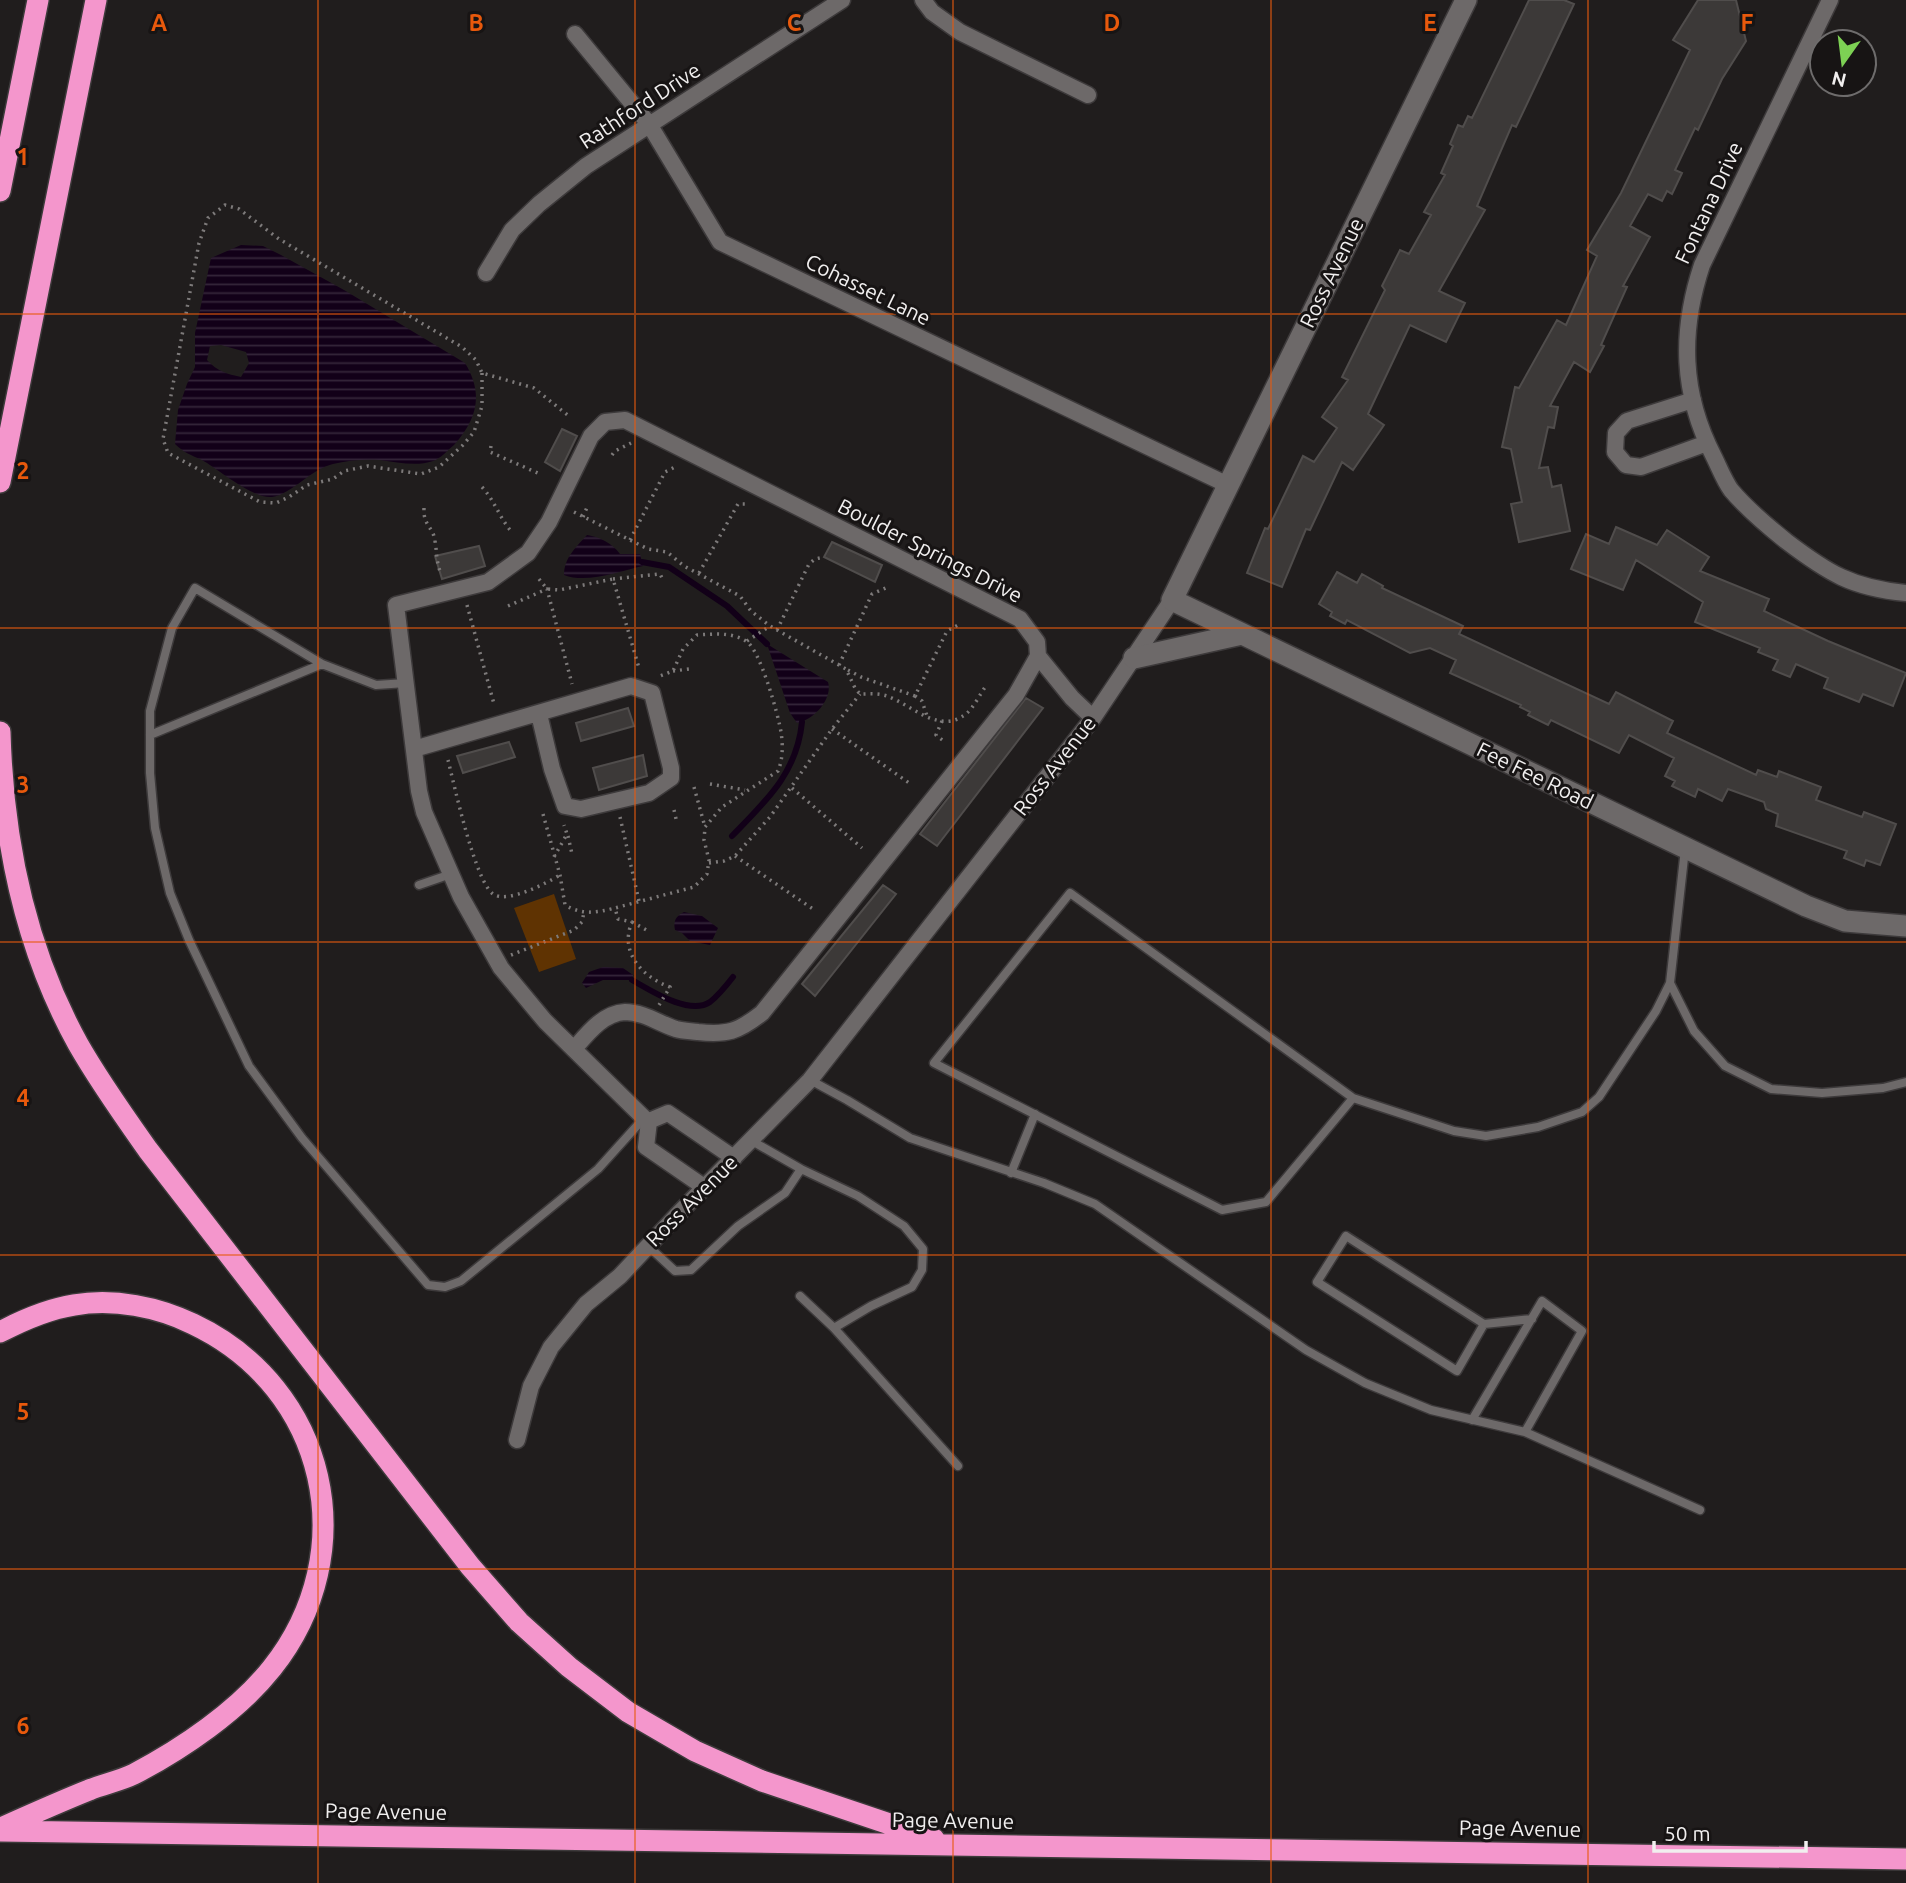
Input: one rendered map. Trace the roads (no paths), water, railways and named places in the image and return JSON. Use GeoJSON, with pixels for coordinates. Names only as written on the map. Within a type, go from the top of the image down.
{"type":"FeatureCollection","features":[{"type":"Feature","properties":{"kind":"highway"},"geometry":{"type":"LineString","coordinates":[[0,191],[38,0]]}},
{"type":"Feature","properties":{"kind":"highway"},"geometry":{"type":"LineString","coordinates":[[0,482],[96,0]]}},
{"type":"Feature","properties":{"kind":"highway"},"geometry":{"type":"LineString","coordinates":[[0,732],[8,838],[17,881],[50,987],[78,1043],[110,1096],[148,1150],[470,1566],[519,1622],[569,1667],[628,1712],[672,1738],[762,1781],[953,1846]]}},
{"type":"Feature","properties":{"kind":"highway"},"geometry":{"type":"LineString","coordinates":[[0,1332],[44,1312],[75,1305],[107,1303],[144,1307],[177,1317],[214,1334],[246,1358],[276,1387],[297,1419],[317,1468],[322,1491],[324,1529],[320,1564],[309,1604],[295,1634],[271,1669],[240,1700],[204,1731],[131,1775],[91,1789],[0,1830]]}},
{"type":"Feature","properties":{"kind":"highway","name":"Page Avenue"},"geometry":{"type":"LineString","coordinates":[[0,1830],[1906,1859]]}},
{"type":"Feature","properties":{"kind":"street","name":"Rathford Drive"},"geometry":{"type":"LineString","coordinates":[[486,273],[512,230],[586,166],[842,0]]}},
{"type":"Feature","properties":{"kind":"street"},"geometry":{"type":"LineString","coordinates":[[923,0],[932,12],[960,32],[1088,95]]}},
{"type":"Feature","properties":{"kind":"street","name":"Ross Avenue"},"geometry":{"type":"LineString","coordinates":[[517,1440],[531,1386],[551,1347],[586,1304],[620,1276],[810,1080],[1093,718],[1134,658],[1172,600],[1466,0]]}},
{"type":"Feature","properties":{"kind":"street","name":"Fontana Drive"},"geometry":{"type":"LineString","coordinates":[[1830,0],[1702,265],[1692,295],[1687,327],[1687,364],[1693,400],[1707,443],[1730,488],[1765,525],[1818,566],[1876,590],[1906,593]]}},
{"type":"Feature","properties":{"kind":"street","name":"Cohasset Lane"},"geometry":{"type":"LineString","coordinates":[[575,34],[649,124],[720,242],[1228,485]]}},
{"type":"Feature","properties":{"kind":"street"},"geometry":{"type":"LineString","coordinates":[[1693,400],[1627,421],[1616,433],[1615,452],[1626,466],[1641,467],[1707,443]]}},
{"type":"Feature","properties":{"kind":"street","name":"Boulder Springs Drive"},"geometry":{"type":"LineString","coordinates":[[406,682],[396,605],[488,582],[528,553],[549,522],[591,436],[605,422],[625,420],[1020,618],[1037,642],[1038,656],[1072,698],[1093,718]]}},
{"type":"Feature","properties":{"kind":"street","name":"Fee Fee Road"},"geometry":{"type":"LineString","coordinates":[[1172,600],[1806,906],[1845,921],[1906,926]]}},
{"type":"Feature","properties":{"kind":"street"},"geometry":{"type":"LineString","coordinates":[[1134,658],[1242,634]]}},
{"type":"Feature","properties":{"kind":"street"},"geometry":{"type":"LineString","coordinates":[[574,1049],[595,1026],[608,1017],[625,1012],[653,1018],[677,1030],[722,1035],[744,1027],[762,1013],[1016,695],[1038,656]]}},
{"type":"Feature","properties":{"kind":"street"},"geometry":{"type":"LineString","coordinates":[[406,682],[424,812],[461,897],[501,968],[545,1021],[647,1119],[646,1147],[704,1187]]}},
{"type":"Feature","properties":{"kind":"street"},"geometry":{"type":"LineString","coordinates":[[414,749],[631,686],[652,693],[671,768],[671,778],[649,793],[581,809],[565,806],[552,769],[539,714]]}},
{"type":"Feature","properties":{"kind":"street"},"geometry":{"type":"LineString","coordinates":[[647,1119],[668,1113],[734,1158]]}},
{"type":"Feature","properties":{"kind":"lane"},"geometry":{"type":"LineString","coordinates":[[406,682],[376,685],[322,664],[195,588],[172,628],[150,711],[150,773],[155,828],[170,893],[189,940],[249,1066],[302,1138],[428,1285],[445,1287],[461,1281],[598,1169],[647,1119]]}},
{"type":"Feature","properties":{"kind":"lane"},"geometry":{"type":"LineString","coordinates":[[150,735],[322,664]]}},
{"type":"Feature","properties":{"kind":"lane"},"geometry":{"type":"LineString","coordinates":[[1353,1098],[1266,1202],[1222,1210],[934,1063],[1070,893],[1353,1098],[1454,1131],[1486,1136],[1538,1127],[1582,1111],[1599,1097],[1656,1011],[1670,983],[1685,848]]}},
{"type":"Feature","properties":{"kind":"lane"},"geometry":{"type":"LineString","coordinates":[[419,885],[450,874]]}},
{"type":"Feature","properties":{"kind":"lane"},"geometry":{"type":"LineString","coordinates":[[1670,983],[1694,1031],[1725,1066],[1771,1089],[1822,1093],[1883,1088],[1906,1082]]}},
{"type":"Feature","properties":{"kind":"lane"},"geometry":{"type":"LineString","coordinates":[[810,1080],[910,1138],[1044,1183],[1095,1204],[1306,1350],[1365,1383],[1431,1410],[1525,1432],[1700,1510]]}},
{"type":"Feature","properties":{"kind":"lane"},"geometry":{"type":"LineString","coordinates":[[1011,1173],[1035,1114]]}},
{"type":"Feature","properties":{"kind":"lane"},"geometry":{"type":"LineString","coordinates":[[752,1141],[858,1196],[904,1226],[923,1250],[922,1269],[912,1287],[871,1306],[834,1328]]}},
{"type":"Feature","properties":{"kind":"lane"},"geometry":{"type":"LineString","coordinates":[[648,1246],[675,1271],[691,1270],[738,1226],[768,1202],[785,1193],[802,1169]]}},
{"type":"Feature","properties":{"kind":"lane"},"geometry":{"type":"LineString","coordinates":[[1483,1324],[1457,1371],[1317,1282],[1346,1236],[1483,1324],[1532,1320]]}},
{"type":"Feature","properties":{"kind":"lane"},"geometry":{"type":"LineString","coordinates":[[800,1296],[834,1328],[958,1466]]}},
{"type":"Feature","properties":{"kind":"lane"},"geometry":{"type":"LineString","coordinates":[[1472,1420],[1542,1301],[1582,1331],[1525,1432]]}},
{"type":"Feature","properties":{"kind":"waterway"},"geometry":{"type":"LineString","coordinates":[[642,562],[669,567],[727,606],[767,644]]}},
{"type":"Feature","properties":{"kind":"waterway"},"geometry":{"type":"LineString","coordinates":[[732,836],[768,798],[787,771],[799,740],[802,722]]}},
{"type":"Feature","properties":{"kind":"waterway"},"geometry":{"type":"LineString","coordinates":[[632,980],[670,1000],[691,1006],[710,1002],[733,977]]}}]}
